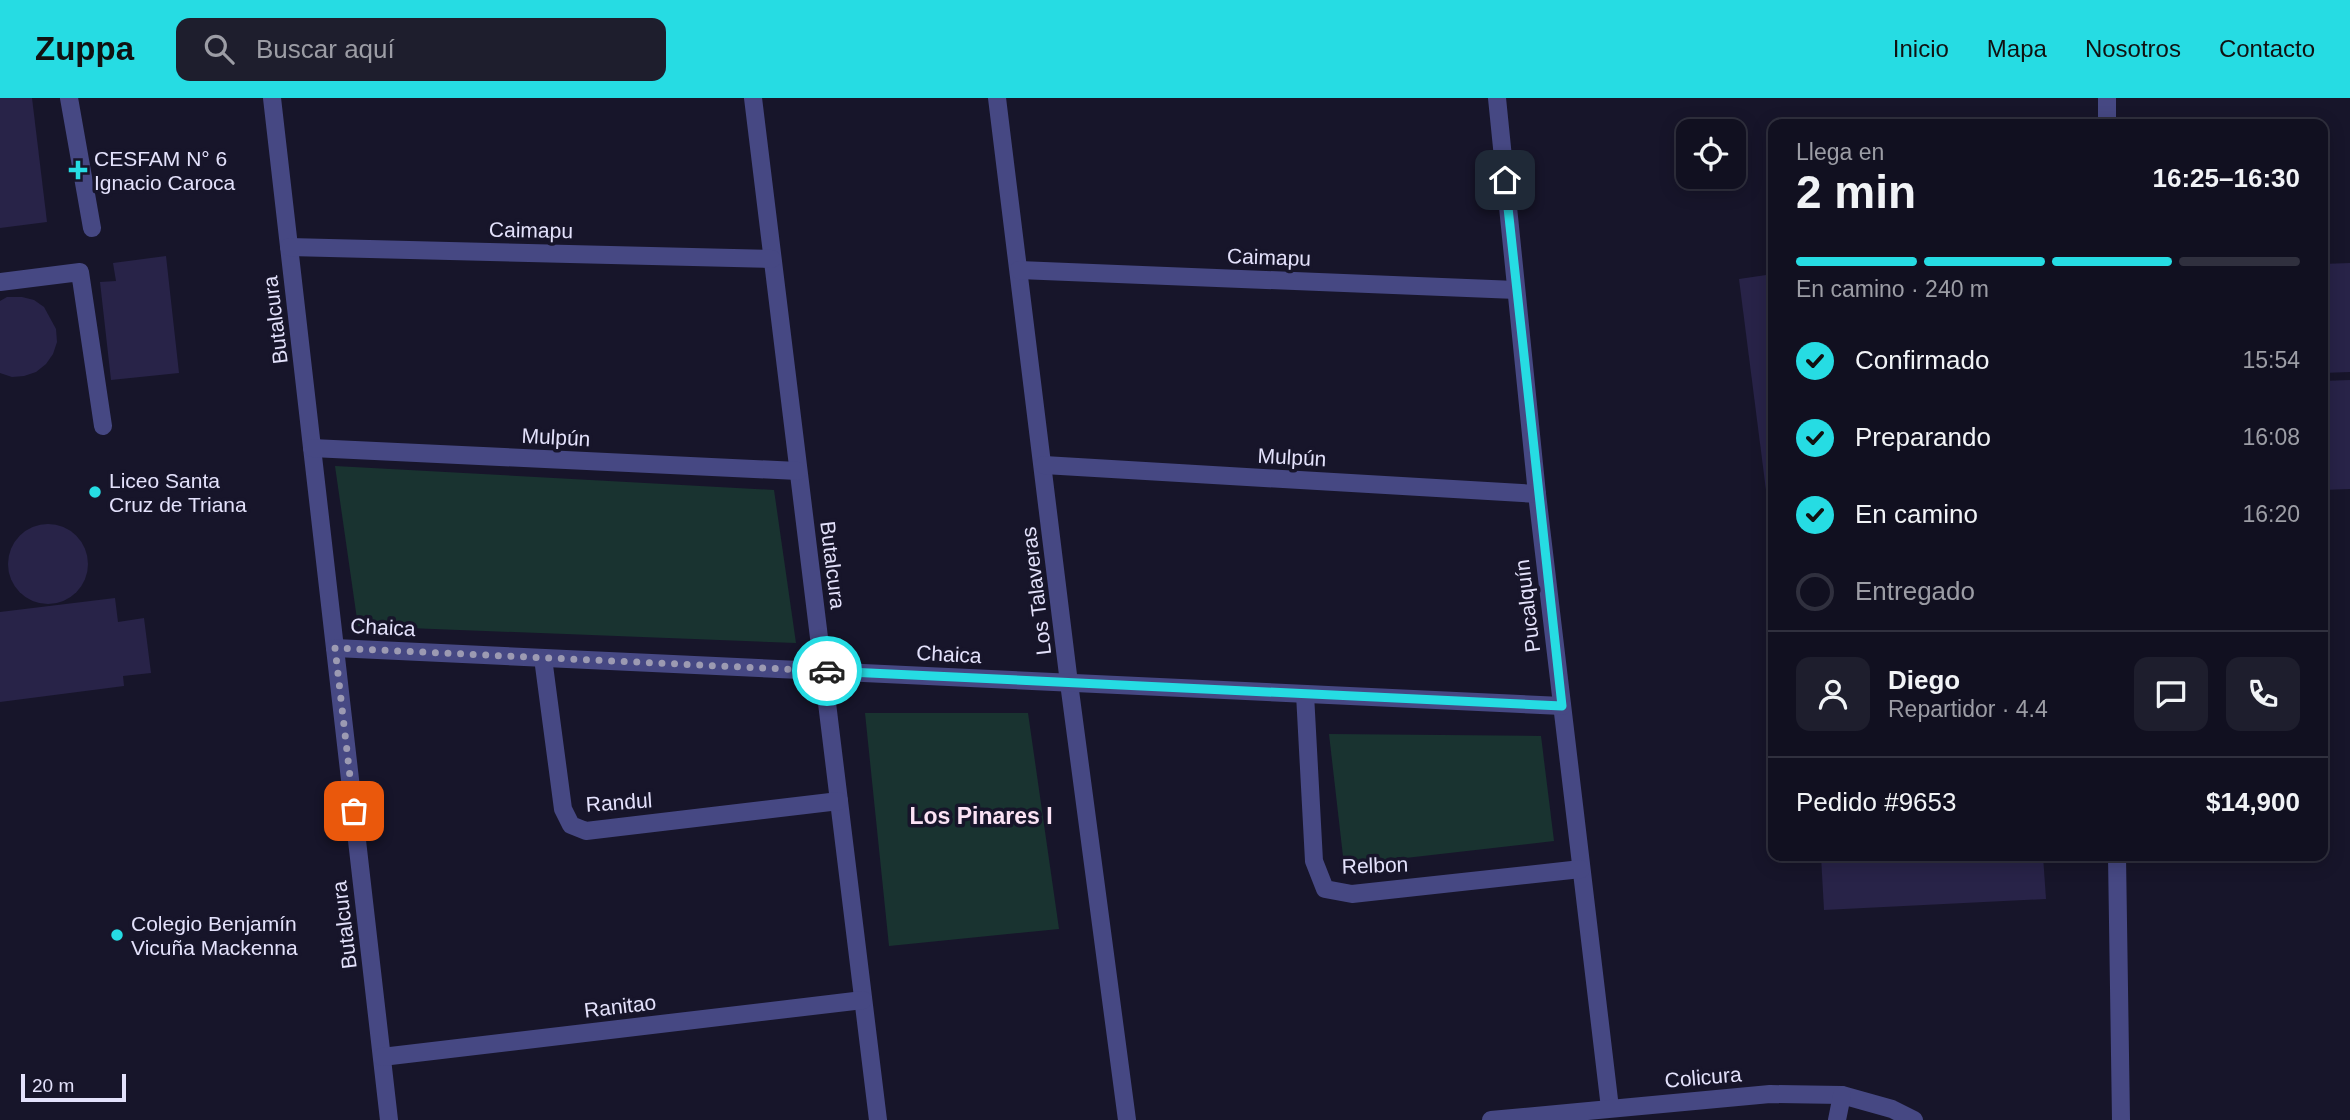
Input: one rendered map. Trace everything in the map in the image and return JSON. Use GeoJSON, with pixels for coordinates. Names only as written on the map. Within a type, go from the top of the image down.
{"type":"FeatureCollection","features":[{"type":"Feature","properties":{"kind":"street"},"geometry":{"type":"LineString","coordinates":[[69,98],[92,228]]}},
{"type":"Feature","properties":{"kind":"street","name":"Butalcura"},"geometry":{"type":"LineString","coordinates":[[272,98],[389,1120]]}},
{"type":"Feature","properties":{"kind":"street","name":"Butalcura"},"geometry":{"type":"LineString","coordinates":[[753,98],[878,1120]]}},
{"type":"Feature","properties":{"kind":"street","name":"Los Talaveras"},"geometry":{"type":"LineString","coordinates":[[998,98],[1069,683],[1127,1120]]}},
{"type":"Feature","properties":{"kind":"street","name":"Pucalquín"},"geometry":{"type":"LineString","coordinates":[[1496,98],[1537,494],[1610,1108]]}},
{"type":"Feature","properties":{"kind":"street"},"geometry":{"type":"LineString","coordinates":[[2107,98],[2107,119]]}},
{"type":"Feature","properties":{"kind":"street","name":"Caimapu"},"geometry":{"type":"LineString","coordinates":[[289,247],[772,259]]}},
{"type":"Feature","properties":{"kind":"street","name":"Caimapu"},"geometry":{"type":"LineString","coordinates":[[1019,270],[1516,289]]}},
{"type":"Feature","properties":{"kind":"street"},"geometry":{"type":"LineString","coordinates":[[0,282],[80,272],[103,426]]}},
{"type":"Feature","properties":{"kind":"street","name":"Mulpún"},"geometry":{"type":"LineString","coordinates":[[312,448],[798,471]]}},
{"type":"Feature","properties":{"kind":"street","name":"Mulpún"},"geometry":{"type":"LineString","coordinates":[[1044,465],[1537,494]]}},
{"type":"Feature","properties":{"kind":"street","name":"Chaica"},"geometry":{"type":"LineString","coordinates":[[335,648],[1562,706]]}},
{"type":"Feature","properties":{"kind":"street","name":"Randul"},"geometry":{"type":"LineString","coordinates":[[543,658],[563,809],[571,825],[586,831],[839,800]]}},
{"type":"Feature","properties":{"kind":"street","name":"Relbon"},"geometry":{"type":"LineString","coordinates":[[1305,694],[1314,861],[1325,888],[1352,894],[1581,869]]}},
{"type":"Feature","properties":{"kind":"street"},"geometry":{"type":"LineString","coordinates":[[2117,861],[2121,1120]]}},
{"type":"Feature","properties":{"kind":"street","name":"Ranitao"},"geometry":{"type":"LineString","coordinates":[[382,1057],[863,1000]]}},
{"type":"Feature","properties":{"kind":"street","name":"Colicura"},"geometry":{"type":"LineString","coordinates":[[1491,1120],[1770,1094],[1842,1095],[1892,1109],[1914,1120]]}},
{"type":"Feature","properties":{"kind":"street"},"geometry":{"type":"LineString","coordinates":[[1837,1120],[1842,1095]]}},
{"type":"Feature","properties":{"kind":"green space"},"geometry":{"type":"Polygon","coordinates":[[[335,466],[774,490],[796,643],[358,626],[335,466]]]}},
{"type":"Feature","properties":{"kind":"green space"},"geometry":{"type":"Polygon","coordinates":[[[865,713],[1028,713],[1059,929],[889,946],[865,713]]]}},
{"type":"Feature","properties":{"kind":"green space"},"geometry":{"type":"Polygon","coordinates":[[[1329,734],[1541,736],[1554,841],[1344,865],[1329,734]]]}},
{"type":"Feature","properties":{"kind":"building"},"geometry":{"type":"Polygon","coordinates":[[[0,98],[32,98],[47,222],[0,228],[0,98]]]}},
{"type":"Feature","properties":{"kind":"building"},"geometry":{"type":"Polygon","coordinates":[[[166,256],[179,373],[111,380],[100,282],[116,281],[113,263],[166,256]]]}},
{"type":"Feature","properties":{"kind":"building"},"geometry":{"type":"Polygon","coordinates":[[[2350,263],[2350,372],[2328,373],[2328,264],[2350,263]]]}},
{"type":"Feature","properties":{"kind":"building"},"geometry":{"type":"Polygon","coordinates":[[[1768,275],[1768,498],[1767,498],[1739,279],[1768,275]]]}},
{"type":"Feature","properties":{"kind":"building"},"geometry":{"type":"Polygon","coordinates":[[[7,297],[34,300],[44,307],[56,329],[57,342],[53,354],[36,372],[24,376],[12,377],[0,373],[0,301],[7,297]]]}},
{"type":"Feature","properties":{"kind":"building"},"geometry":{"type":"Polygon","coordinates":[[[2350,380],[2350,489],[2328,490],[2328,381],[2350,380]]]}},
{"type":"Feature","properties":{"kind":"building"},"geometry":{"type":"Polygon","coordinates":[[[48,524],[63,527],[76,536],[85,549],[88,564],[85,579],[76,592],[63,601],[48,604],[33,601],[20,592],[11,579],[8,564],[11,549],[20,536],[33,527],[48,524]]]}},
{"type":"Feature","properties":{"kind":"building"},"geometry":{"type":"Polygon","coordinates":[[[115,598],[118,622],[144,618],[151,673],[123,676],[124,686],[0,702],[0,612],[115,598]]]}},
{"type":"Feature","properties":{"kind":"building"},"geometry":{"type":"Polygon","coordinates":[[[1821,861],[2043,861],[2046,899],[1824,910],[1821,861]]]}},
{"type":"Feature","properties":{"kind":"way so far"},"geometry":{"type":"LineString","coordinates":[[354,811],[335,648],[827,671]]}},
{"type":"Feature","properties":{"kind":"place","name":"CESFAM N° 6 Ignacio Caroca"},"geometry":{"type":"Point","coordinates":[78,170]}},
{"type":"Feature","properties":{"kind":"place","name":"Liceo Santa Cruz de Triana"},"geometry":{"type":"Point","coordinates":[95,492]}},
{"type":"Feature","properties":{"kind":"place","name":"Colegio Benjamín Vicuña Mackenna"},"geometry":{"type":"Point","coordinates":[117,935]}},
{"type":"Feature","properties":{"kind":"district","name":"Los Pinares I"},"geometry":{"type":"Point","coordinates":[981,816]}},
{"type":"Feature","properties":{"kind":"route"},"geometry":{"type":"LineString","coordinates":[[827,671],[1562,706],[1505,180]]}}]}
